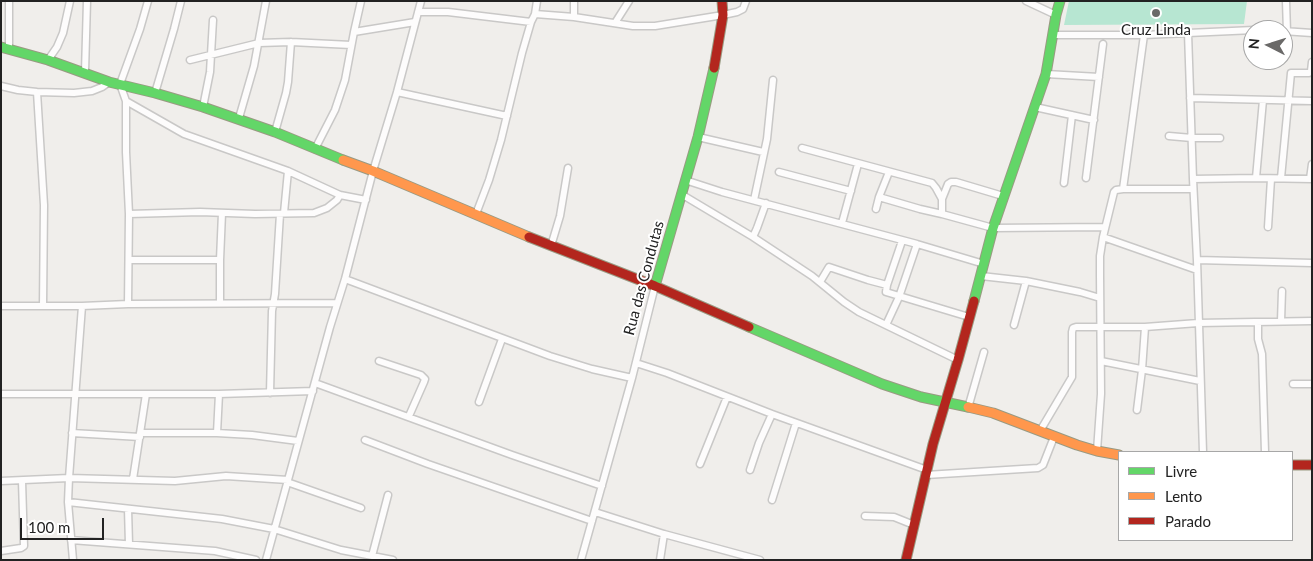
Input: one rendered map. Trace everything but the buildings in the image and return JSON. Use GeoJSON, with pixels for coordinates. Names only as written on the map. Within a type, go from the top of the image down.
{"type":"FeatureCollection","features":[{"type":"Feature","properties":{"kind":"street"},"geometry":{"type":"LineString","coordinates":[[9,1],[5,48],[85,72],[109,82],[155,92],[239,118],[655,286],[882,384],[921,397],[999,415],[1077,445],[1118,455]]}},
{"type":"Feature","properties":{"kind":"street"},"geometry":{"type":"LineString","coordinates":[[48,60],[57,47],[63,33],[70,1]]}},
{"type":"Feature","properties":{"kind":"street"},"geometry":{"type":"LineString","coordinates":[[85,72],[87,1]]}},
{"type":"Feature","properties":{"kind":"street"},"geometry":{"type":"LineString","coordinates":[[128,304],[129,214],[126,101],[120,84],[148,1]]}},
{"type":"Feature","properties":{"kind":"street"},"geometry":{"type":"LineString","coordinates":[[155,92],[181,1]]}},
{"type":"Feature","properties":{"kind":"street"},"geometry":{"type":"LineString","coordinates":[[239,118],[254,66],[266,1]]}},
{"type":"Feature","properties":{"kind":"street"},"geometry":{"type":"LineString","coordinates":[[315,149],[335,110],[345,80],[361,1]]}},
{"type":"Feature","properties":{"kind":"street"},"geometry":{"type":"LineString","coordinates":[[266,560],[345,279],[373,171],[398,92],[421,1]]}},
{"type":"Feature","properties":{"kind":"street"},"geometry":{"type":"LineString","coordinates":[[476,214],[502,140],[537,1]]}},
{"type":"Feature","properties":{"kind":"street"},"geometry":{"type":"LineString","coordinates":[[574,1],[574,17]]}},
{"type":"Feature","properties":{"kind":"street"},"geometry":{"type":"LineString","coordinates":[[615,23],[629,1]]}},
{"type":"Feature","properties":{"kind":"street","name":"Rua das Condutas"},"geometry":{"type":"LineString","coordinates":[[581,560],[632,378],[684,180],[698,137],[718,50],[722,1]]}},
{"type":"Feature","properties":{"kind":"street"},"geometry":{"type":"LineString","coordinates":[[535,14],[574,17],[633,26],[655,26],[741,10],[746,1]]}},
{"type":"Feature","properties":{"kind":"street"},"geometry":{"type":"LineString","coordinates":[[1026,1],[1056,15]]}},
{"type":"Feature","properties":{"kind":"street"},"geometry":{"type":"LineString","coordinates":[[906,560],[933,444],[958,360],[993,228],[1046,74],[1060,1]]}},
{"type":"Feature","properties":{"kind":"street"},"geometry":{"type":"LineString","coordinates":[[1285,20],[1286,1]]}},
{"type":"Feature","properties":{"kind":"street"},"geometry":{"type":"LineString","coordinates":[[418,12],[448,12],[531,22]]}},
{"type":"Feature","properties":{"kind":"street"},"geometry":{"type":"LineString","coordinates":[[203,107],[210,72],[213,20]]}},
{"type":"Feature","properties":{"kind":"street"},"geometry":{"type":"LineString","coordinates":[[354,32],[415,22]]}},
{"type":"Feature","properties":{"kind":"street"},"geometry":{"type":"LineString","coordinates":[[1053,35],[1144,35],[1243,30]]}},
{"type":"Feature","properties":{"kind":"street"},"geometry":{"type":"LineString","coordinates":[[1293,32],[1312,33]]}},
{"type":"Feature","properties":{"kind":"street"},"geometry":{"type":"LineString","coordinates":[[1188,33],[1203,451]]}},
{"type":"Feature","properties":{"kind":"street"},"geometry":{"type":"LineString","coordinates":[[1123,189],[1144,35]]}},
{"type":"Feature","properties":{"kind":"street"},"geometry":{"type":"LineString","coordinates":[[275,132],[286,93],[291,42]]}},
{"type":"Feature","properties":{"kind":"street"},"geometry":{"type":"LineString","coordinates":[[190,60],[259,43],[291,42],[351,45]]}},
{"type":"Feature","properties":{"kind":"street"},"geometry":{"type":"LineString","coordinates":[[1086,178],[1103,44]]}},
{"type":"Feature","properties":{"kind":"street"},"geometry":{"type":"LineString","coordinates":[[1280,178],[1291,73],[1309,73],[1312,62]]}},
{"type":"Feature","properties":{"kind":"street"},"geometry":{"type":"LineString","coordinates":[[1046,74],[1099,77]]}},
{"type":"Feature","properties":{"kind":"street"},"geometry":{"type":"LineString","coordinates":[[754,200],[767,139],[773,80]]}},
{"type":"Feature","properties":{"kind":"street"},"geometry":{"type":"LineString","coordinates":[[1,86],[37,92],[83,92],[102,87],[109,82]]}},
{"type":"Feature","properties":{"kind":"street"},"geometry":{"type":"LineString","coordinates":[[37,92],[44,205],[43,306]]}},
{"type":"Feature","properties":{"kind":"street"},"geometry":{"type":"LineString","coordinates":[[398,92],[507,116]]}},
{"type":"Feature","properties":{"kind":"street"},"geometry":{"type":"LineString","coordinates":[[1190,98],[1312,101]]}},
{"type":"Feature","properties":{"kind":"street"},"geometry":{"type":"LineString","coordinates":[[1256,178],[1263,100]]}},
{"type":"Feature","properties":{"kind":"street"},"geometry":{"type":"LineString","coordinates":[[126,101],[184,134],[288,171],[340,195],[366,200]]}},
{"type":"Feature","properties":{"kind":"street"},"geometry":{"type":"LineString","coordinates":[[1036,106],[1094,120]]}},
{"type":"Feature","properties":{"kind":"street"},"geometry":{"type":"LineString","coordinates":[[1064,183],[1072,115]]}},
{"type":"Feature","properties":{"kind":"street"},"geometry":{"type":"LineString","coordinates":[[1169,136],[1220,138]]}},
{"type":"Feature","properties":{"kind":"street"},"geometry":{"type":"LineString","coordinates":[[698,137],[764,152]]}},
{"type":"Feature","properties":{"kind":"street"},"geometry":{"type":"LineString","coordinates":[[802,148],[932,184],[942,199]]}},
{"type":"Feature","properties":{"kind":"street"},"geometry":{"type":"LineString","coordinates":[[842,223],[858,164]]}},
{"type":"Feature","properties":{"kind":"street"},"geometry":{"type":"LineString","coordinates":[[1193,179],[1311,179],[1312,164]]}},
{"type":"Feature","properties":{"kind":"street"},"geometry":{"type":"LineString","coordinates":[[552,246],[560,216],[568,168]]}},
{"type":"Feature","properties":{"kind":"street"},"geometry":{"type":"LineString","coordinates":[[270,393],[272,311],[288,171]]}},
{"type":"Feature","properties":{"kind":"street"},"geometry":{"type":"LineString","coordinates":[[779,172],[851,191]]}},
{"type":"Feature","properties":{"kind":"street"},"geometry":{"type":"LineString","coordinates":[[876,209],[889,172]]}},
{"type":"Feature","properties":{"kind":"street"},"geometry":{"type":"LineString","coordinates":[[1268,227],[1271,179]]}},
{"type":"Feature","properties":{"kind":"street"},"geometry":{"type":"LineString","coordinates":[[684,180],[984,264]]}},
{"type":"Feature","properties":{"kind":"street"},"geometry":{"type":"LineString","coordinates":[[942,214],[942,199],[948,184],[951,182],[1003,196]]}},
{"type":"Feature","properties":{"kind":"street"},"geometry":{"type":"LineString","coordinates":[[1097,451],[1100,418],[1101,361],[1100,274],[1103,237],[1114,192],[1123,189],[1194,189]]}},
{"type":"Feature","properties":{"kind":"street"},"geometry":{"type":"LineString","coordinates":[[681,194],[753,237],[820,282],[859,312],[958,360]]}},
{"type":"Feature","properties":{"kind":"street"},"geometry":{"type":"LineString","coordinates":[[129,214],[314,213],[327,208],[340,195]]}},
{"type":"Feature","properties":{"kind":"street"},"geometry":{"type":"LineString","coordinates":[[879,197],[993,228],[1105,227]]}},
{"type":"Feature","properties":{"kind":"street"},"geometry":{"type":"LineString","coordinates":[[753,237],[766,203]]}},
{"type":"Feature","properties":{"kind":"street"},"geometry":{"type":"LineString","coordinates":[[220,303],[222,213]]}},
{"type":"Feature","properties":{"kind":"street"},"geometry":{"type":"LineString","coordinates":[[1103,237],[1197,270]]}},
{"type":"Feature","properties":{"kind":"street"},"geometry":{"type":"LineString","coordinates":[[902,241],[885,291],[899,297],[969,317]]}},
{"type":"Feature","properties":{"kind":"street"},"geometry":{"type":"LineString","coordinates":[[886,326],[899,297],[917,244]]}},
{"type":"Feature","properties":{"kind":"street"},"geometry":{"type":"LineString","coordinates":[[129,260],[220,260]]}},
{"type":"Feature","properties":{"kind":"street"},"geometry":{"type":"LineString","coordinates":[[1197,260],[1312,263]]}},
{"type":"Feature","properties":{"kind":"street"},"geometry":{"type":"LineString","coordinates":[[820,282],[829,267],[887,285]]}},
{"type":"Feature","properties":{"kind":"street"},"geometry":{"type":"LineString","coordinates":[[981,276],[1026,281],[1100,298]]}},
{"type":"Feature","properties":{"kind":"street"},"geometry":{"type":"LineString","coordinates":[[345,279],[550,356],[583,367],[632,378]]}},
{"type":"Feature","properties":{"kind":"street"},"geometry":{"type":"LineString","coordinates":[[1014,325],[1026,281]]}},
{"type":"Feature","properties":{"kind":"street"},"geometry":{"type":"LineString","coordinates":[[1281,321],[1282,291]]}},
{"type":"Feature","properties":{"kind":"street"},"geometry":{"type":"LineString","coordinates":[[1,306],[337,303]]}},
{"type":"Feature","properties":{"kind":"street"},"geometry":{"type":"LineString","coordinates":[[73,560],[68,502],[82,306]]}},
{"type":"Feature","properties":{"kind":"street"},"geometry":{"type":"LineString","coordinates":[[1040,431],[1072,377],[1073,328],[1312,321]]}},
{"type":"Feature","properties":{"kind":"street"},"geometry":{"type":"LineString","coordinates":[[1258,322],[1258,338],[1262,354],[1265,451]]}},
{"type":"Feature","properties":{"kind":"street"},"geometry":{"type":"LineString","coordinates":[[1137,410],[1145,327]]}},
{"type":"Feature","properties":{"kind":"street"},"geometry":{"type":"LineString","coordinates":[[479,402],[502,339]]}},
{"type":"Feature","properties":{"kind":"street"},"geometry":{"type":"LineString","coordinates":[[968,408],[984,352]]}},
{"type":"Feature","properties":{"kind":"street"},"geometry":{"type":"LineString","coordinates":[[379,361],[421,375],[424,379],[409,416]]}},
{"type":"Feature","properties":{"kind":"street"},"geometry":{"type":"LineString","coordinates":[[1101,361],[1200,381]]}},
{"type":"Feature","properties":{"kind":"street"},"geometry":{"type":"LineString","coordinates":[[636,363],[667,373],[926,472],[1038,468],[1043,465],[1054,436]]}},
{"type":"Feature","properties":{"kind":"street"},"geometry":{"type":"LineString","coordinates":[[315,383],[409,416],[512,456],[602,486]]}},
{"type":"Feature","properties":{"kind":"street"},"geometry":{"type":"LineString","coordinates":[[1292,384],[1312,384]]}},
{"type":"Feature","properties":{"kind":"street"},"geometry":{"type":"LineString","coordinates":[[1,394],[220,394],[312,391]]}},
{"type":"Feature","properties":{"kind":"street"},"geometry":{"type":"LineString","coordinates":[[133,479],[146,394]]}},
{"type":"Feature","properties":{"kind":"street"},"geometry":{"type":"LineString","coordinates":[[217,433],[220,394]]}},
{"type":"Feature","properties":{"kind":"street"},"geometry":{"type":"LineString","coordinates":[[700,464],[727,397]]}},
{"type":"Feature","properties":{"kind":"street"},"geometry":{"type":"LineString","coordinates":[[750,470],[772,414]]}},
{"type":"Feature","properties":{"kind":"street"},"geometry":{"type":"LineString","coordinates":[[772,500],[796,423]]}},
{"type":"Feature","properties":{"kind":"street"},"geometry":{"type":"LineString","coordinates":[[72,433],[141,435],[217,433],[298,441]]}},
{"type":"Feature","properties":{"kind":"street"},"geometry":{"type":"LineString","coordinates":[[365,440],[592,522]]}},
{"type":"Feature","properties":{"kind":"street"},"geometry":{"type":"LineString","coordinates":[[1293,465],[1312,465]]}},
{"type":"Feature","properties":{"kind":"street"},"geometry":{"type":"LineString","coordinates":[[1,481],[69,478],[184,481],[230,476],[287,481],[361,508]]}},
{"type":"Feature","properties":{"kind":"street"},"geometry":{"type":"LineString","coordinates":[[1,551],[24,546],[22,481]]}},
{"type":"Feature","properties":{"kind":"street"},"geometry":{"type":"LineString","coordinates":[[369,557],[378,535],[388,495]]}},
{"type":"Feature","properties":{"kind":"street"},"geometry":{"type":"LineString","coordinates":[[68,502],[222,519],[274,529],[369,557],[392,560]]}},
{"type":"Feature","properties":{"kind":"street"},"geometry":{"type":"LineString","coordinates":[[128,509],[129,544]]}},
{"type":"Feature","properties":{"kind":"street"},"geometry":{"type":"LineString","coordinates":[[595,512],[727,555],[760,560]]}},
{"type":"Feature","properties":{"kind":"street"},"geometry":{"type":"LineString","coordinates":[[865,516],[894,517],[914,525]]}},
{"type":"Feature","properties":{"kind":"street"},"geometry":{"type":"LineString","coordinates":[[660,560],[664,534]]}},
{"type":"Feature","properties":{"kind":"street"},"geometry":{"type":"LineString","coordinates":[[71,540],[215,551],[256,560]]}},
{"type":"Feature","properties":{"kind":"green space","name":"Cruz Linda"},"geometry":{"type":"Polygon","coordinates":[[[1069,1],[1247,1],[1243,24],[1064,25],[1069,1]]]}},
{"type":"Feature","properties":{"kind":"traffic: fast"},"geometry":{"type":"LineString","coordinates":[[974,301],[993,228],[1046,74],[1060,1]]}},
{"type":"Feature","properties":{"kind":"traffic: fast"},"geometry":{"type":"LineString","coordinates":[[1,47],[48,60],[109,82],[203,107],[275,132],[343,160]]}},
{"type":"Feature","properties":{"kind":"traffic: fast"},"geometry":{"type":"LineString","coordinates":[[655,286],[698,137],[714,68]]}},
{"type":"Feature","properties":{"kind":"traffic: fast"},"geometry":{"type":"LineString","coordinates":[[749,327],[882,384],[921,397],[968,407]]}},
{"type":"Feature","properties":{"kind":"traffic: slow"},"geometry":{"type":"LineString","coordinates":[[343,160],[529,237]]}},
{"type":"Feature","properties":{"kind":"traffic: slow"},"geometry":{"type":"LineString","coordinates":[[968,407],[993,413],[1077,445],[1118,455]]}},
{"type":"Feature","properties":{"kind":"traffic: jam"},"geometry":{"type":"LineString","coordinates":[[714,68],[723,15],[722,1]]}},
{"type":"Feature","properties":{"kind":"traffic: jam"},"geometry":{"type":"LineString","coordinates":[[529,237],[655,286],[749,327]]}},
{"type":"Feature","properties":{"kind":"traffic: jam"},"geometry":{"type":"LineString","coordinates":[[906,560],[933,444],[974,301]]}},
{"type":"Feature","properties":{"kind":"traffic: jam"},"geometry":{"type":"LineString","coordinates":[[1293,465],[1312,465]]}},
{"type":"Feature","properties":{"kind":"place","name":"Cruz Linda"},"geometry":{"type":"Point","coordinates":[1156,13]}}]}
